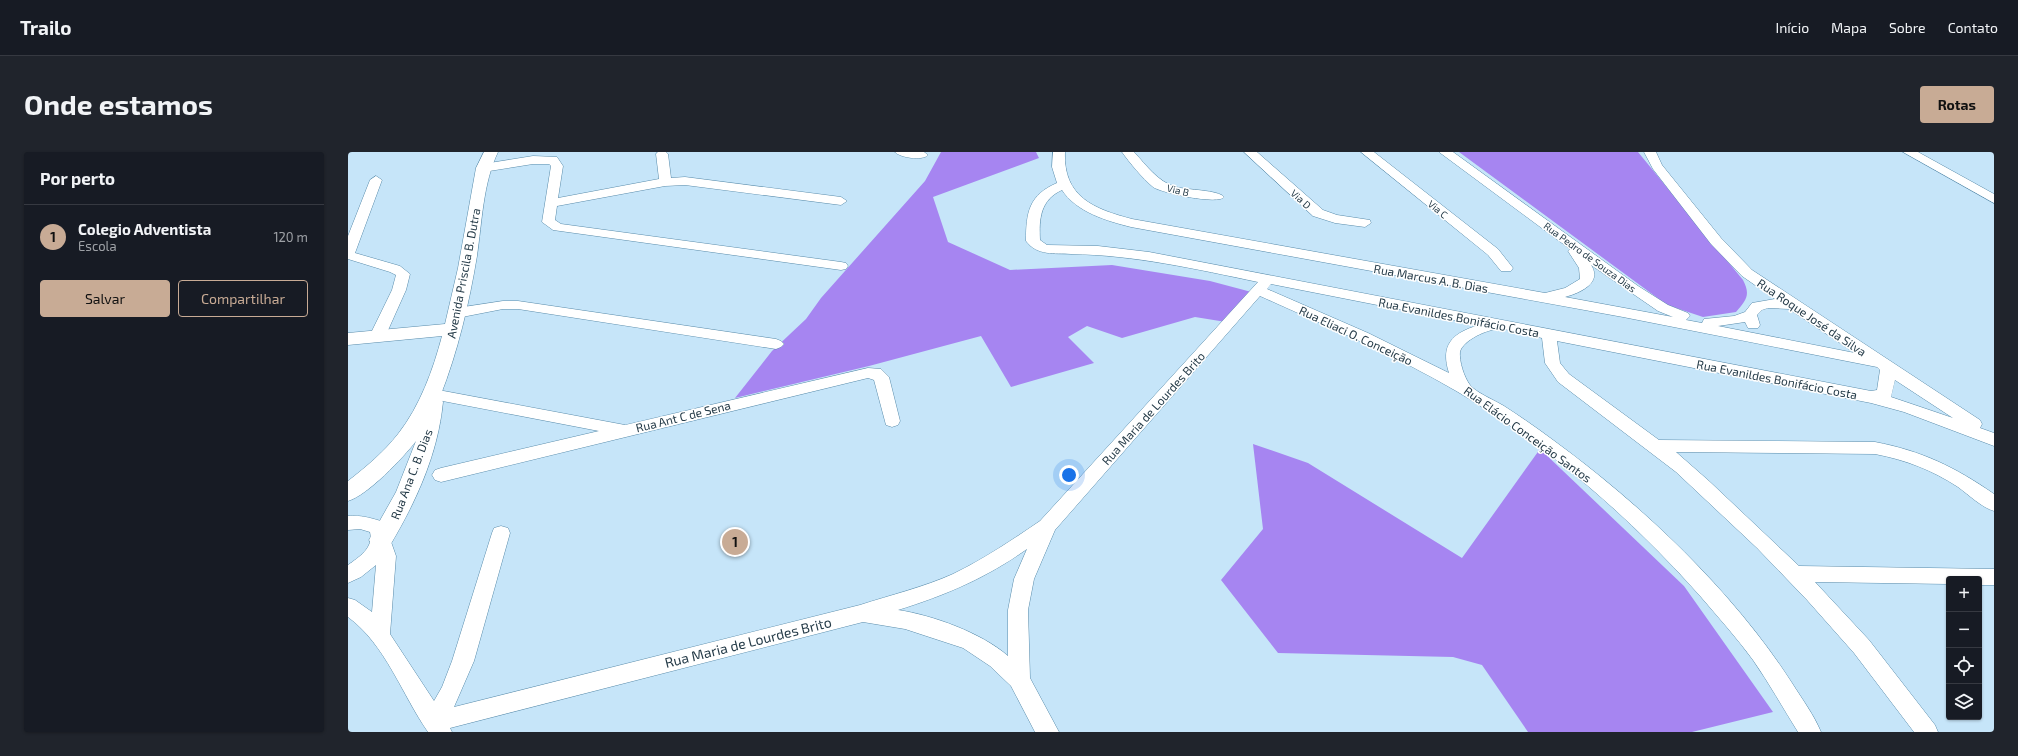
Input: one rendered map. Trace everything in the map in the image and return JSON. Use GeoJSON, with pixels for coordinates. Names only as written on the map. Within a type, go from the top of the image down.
{"type":"FeatureCollection","features":[{"type":"Feature","properties":{"kind":"street","name":"Avenida Priscila B. Dutra"},"geometry":{"type":"LineString","coordinates":[[433,394],[441,367],[482,168],[492,152]]}},
{"type":"Feature","properties":{"kind":"street"},"geometry":{"type":"LineString","coordinates":[[901,152],[922,154]]}},
{"type":"Feature","properties":{"kind":"street"},"geometry":{"type":"LineString","coordinates":[[1059,152],[1058,169],[1063,185]]}},
{"type":"Feature","properties":{"kind":"street","name":"Via B"},"geometry":{"type":"LineString","coordinates":[[1128,152],[1158,185],[1175,191],[1218,197]]}},
{"type":"Feature","properties":{"kind":"street","name":"Via D"},"geometry":{"type":"LineString","coordinates":[[1250,152],[1318,213],[1335,219],[1365,223]]}},
{"type":"Feature","properties":{"kind":"street","name":"Via C"},"geometry":{"type":"LineString","coordinates":[[1367,152],[1493,252],[1506,268]]}},
{"type":"Feature","properties":{"kind":"street","name":"Rua Pedro de Souza Dias"},"geometry":{"type":"LineString","coordinates":[[1445,152],[1630,288],[1663,308],[1687,317],[1707,322],[1736,320],[1771,304],[1793,305]]}},
{"type":"Feature","properties":{"kind":"street","name":"Rua Roque José da Silva"},"geometry":{"type":"LineString","coordinates":[[1646,152],[1716,241],[1747,273],[1884,366],[1994,438]]}},
{"type":"Feature","properties":{"kind":"street","name":"Rua Roque José da Silva"},"geometry":{"type":"LineString","coordinates":[[1650,152],[1657,166]]}},
{"type":"Feature","properties":{"kind":"street"},"geometry":{"type":"LineString","coordinates":[[1908,152],[1994,199]]}},
{"type":"Feature","properties":{"kind":"street"},"geometry":{"type":"LineString","coordinates":[[662,154],[665,182]]}},
{"type":"Feature","properties":{"kind":"street"},"geometry":{"type":"LineString","coordinates":[[482,168],[533,160],[553,160],[557,166],[548,222],[558,227],[841,266]]}},
{"type":"Feature","properties":{"kind":"street"},"geometry":{"type":"LineString","coordinates":[[376,180],[348,254],[395,269],[403,274],[399,290],[377,337]]}},
{"type":"Feature","properties":{"kind":"street"},"geometry":{"type":"LineString","coordinates":[[551,203],[665,182],[685,181],[841,201]]}},
{"type":"Feature","properties":{"kind":"street","name":"Rua Evanildes Bonifácio Costa"},"geometry":{"type":"LineString","coordinates":[[1063,185],[1042,196],[1034,209],[1033,241],[1038,246],[1045,249],[1076,248],[1119,252],[1263,284],[1498,325],[1877,396]]}},
{"type":"Feature","properties":{"kind":"street","name":"Rua Marcus A. B. Dias"},"geometry":{"type":"LineString","coordinates":[[1063,185],[1071,195],[1084,205],[1105,215],[1131,223],[1776,341],[1884,366]]}},
{"type":"Feature","properties":{"kind":"street"},"geometry":{"type":"LineString","coordinates":[[1567,241],[1586,268],[1582,299],[1596,308]]}},
{"type":"Feature","properties":{"kind":"street"},"geometry":{"type":"LineString","coordinates":[[1747,273],[1753,311],[1753,325],[1759,331],[1776,341]]}},
{"type":"Feature","properties":{"kind":"street"},"geometry":{"type":"LineString","coordinates":[[1531,296],[1565,294],[1583,284],[1605,278],[1630,288],[1638,296],[1638,304],[1633,309],[1622,312]]}},
{"type":"Feature","properties":{"kind":"street","name":"Rua Eliaci O. Conceição"},"geometry":{"type":"LineString","coordinates":[[1263,284],[1464,389]]}},
{"type":"Feature","properties":{"kind":"street","name":"Rua Maria de Lourdes Brito"},"geometry":{"type":"LineString","coordinates":[[438,727],[860,614],[960,580],[1011,550],[1047,526],[1263,284]]}},
{"type":"Feature","properties":{"kind":"street"},"geometry":{"type":"LineString","coordinates":[[348,339],[448,330],[503,305],[518,305],[776,344]]}},
{"type":"Feature","properties":{"kind":"street","name":"Rua Elácio Conceição Santos"},"geometry":{"type":"LineString","coordinates":[[1498,325],[1464,336],[1455,344],[1451,358],[1454,371],[1464,389],[1499,411],[1574,466],[1652,532],[1683,563],[1763,657],[1810,732]]}},
{"type":"Feature","properties":{"kind":"street"},"geometry":{"type":"LineString","coordinates":[[1809,348],[1824,340],[1828,328]]}},
{"type":"Feature","properties":{"kind":"street"},"geometry":{"type":"LineString","coordinates":[[403,334],[431,347],[439,358],[441,367]]}},
{"type":"Feature","properties":{"kind":"street"},"geometry":{"type":"LineString","coordinates":[[1550,335],[1549,355],[1557,373],[1656,446],[1683,468],[1797,574],[1824,602],[1867,652],[1927,732]]}},
{"type":"Feature","properties":{"kind":"street"},"geometry":{"type":"LineString","coordinates":[[1877,396],[1887,386],[1884,366]]}},
{"type":"Feature","properties":{"kind":"street","name":"Rua Ant C de Sena"},"geometry":{"type":"LineString","coordinates":[[441,475],[868,373],[875,373],[881,377],[892,420]]}},
{"type":"Feature","properties":{"kind":"street"},"geometry":{"type":"LineString","coordinates":[[433,394],[625,431]]}},
{"type":"Feature","properties":{"kind":"street","name":"Rua Ana C. B. Dias"},"geometry":{"type":"LineString","coordinates":[[348,494],[398,449],[412,430],[433,394]]}},
{"type":"Feature","properties":{"kind":"street","name":"Rua Ana C. B. Dias"},"geometry":{"type":"LineString","coordinates":[[381,541],[398,513],[422,451],[432,416],[433,394]]}},
{"type":"Feature","properties":{"kind":"street"},"geometry":{"type":"LineString","coordinates":[[1877,396],[1930,396]]}},
{"type":"Feature","properties":{"kind":"street"},"geometry":{"type":"LineString","coordinates":[[1877,396],[1994,438]]}},
{"type":"Feature","properties":{"kind":"street"},"geometry":{"type":"LineString","coordinates":[[1910,408],[1945,405]]}},
{"type":"Feature","properties":{"kind":"street"},"geometry":{"type":"LineString","coordinates":[[1656,446],[1875,448],[1895,451],[1915,456],[1938,466],[1964,482],[1994,504]]}},
{"type":"Feature","properties":{"kind":"street"},"geometry":{"type":"LineString","coordinates":[[348,523],[369,523],[377,527],[380,533],[386,556],[380,634]]}},
{"type":"Feature","properties":{"kind":"street","name":"Rua Maria de Lourdes Brito"},"geometry":{"type":"LineString","coordinates":[[1019,678],[1018,610],[1024,579],[1047,526]]}},
{"type":"Feature","properties":{"kind":"street"},"geometry":{"type":"LineString","coordinates":[[438,727],[463,660],[501,533]]}},
{"type":"Feature","properties":{"kind":"street"},"geometry":{"type":"LineString","coordinates":[[348,575],[367,562],[376,552],[381,541]]}},
{"type":"Feature","properties":{"kind":"street"},"geometry":{"type":"LineString","coordinates":[[1797,574],[1994,578]]}},
{"type":"Feature","properties":{"kind":"street"},"geometry":{"type":"LineString","coordinates":[[348,606],[354,609],[380,634],[438,727]]}},
{"type":"Feature","properties":{"kind":"street"},"geometry":{"type":"LineString","coordinates":[[860,614],[905,620],[936,629],[970,642],[997,659],[1019,678],[1037,716],[1048,732]]}},
{"type":"Feature","properties":{"kind":"shaded area"},"geometry":{"type":"Polygon","coordinates":[[[941,152],[1036,152],[1039,158],[933,197],[948,242],[1010,270],[1112,265],[1210,281],[1259,294],[1226,322],[1195,317],[1122,338],[1087,326],[1068,337],[1094,363],[1011,387],[981,336],[869,366],[735,398],[772,351],[806,319],[821,298],[925,181],[941,152]]]}},
{"type":"Feature","properties":{"kind":"shaded area"},"geometry":{"type":"Polygon","coordinates":[[[1459,152],[1638,152],[1743,280],[1747,290],[1745,301],[1736,312],[1703,317],[1667,305],[1459,152]]]}},
{"type":"Feature","properties":{"kind":"shaded area"},"geometry":{"type":"Polygon","coordinates":[[[1253,444],[1308,463],[1462,558],[1540,449],[1684,586],[1773,712],[1692,732],[1528,732],[1482,665],[1453,657],[1278,653],[1221,580],[1263,529],[1253,444]]]}},
{"type":"Feature","properties":{"kind":"place","name":"Colegio Adventista"},"geometry":{"type":"Point","coordinates":[735,542]}}]}
